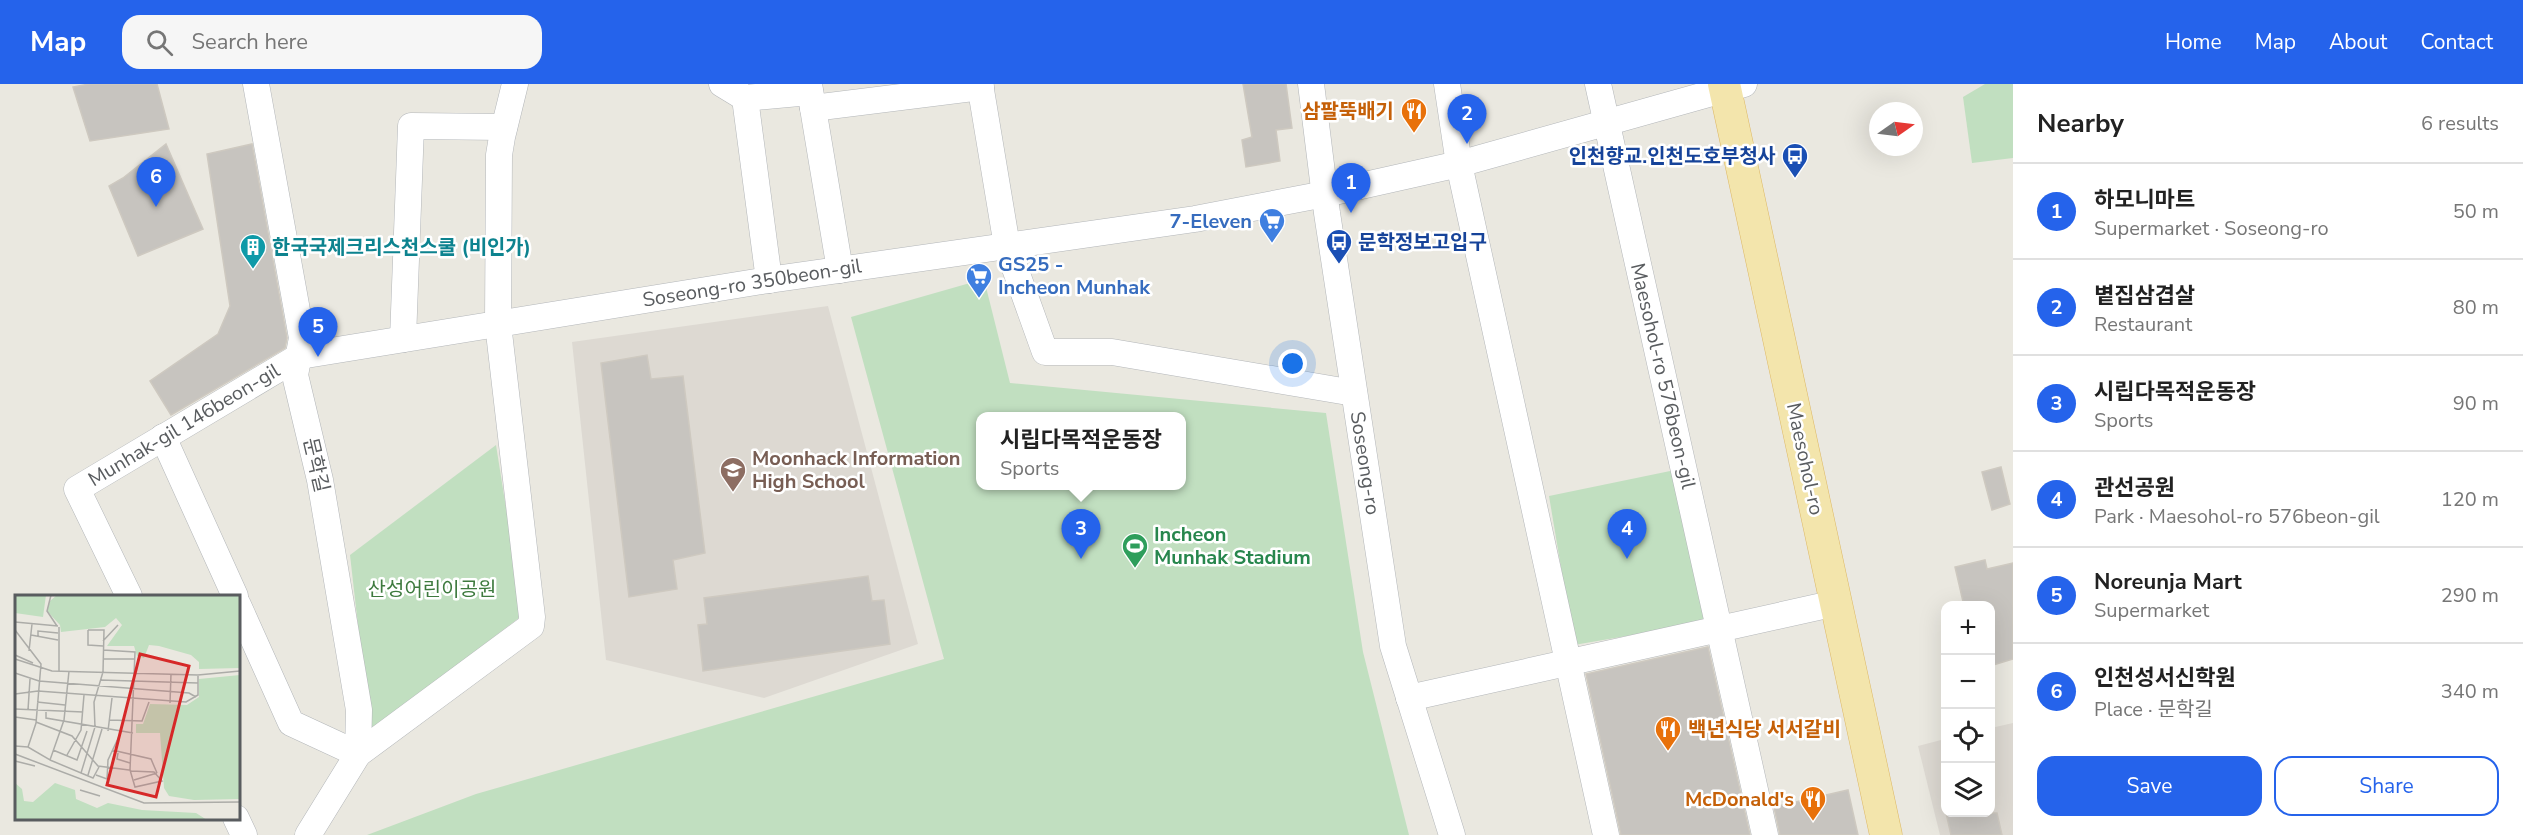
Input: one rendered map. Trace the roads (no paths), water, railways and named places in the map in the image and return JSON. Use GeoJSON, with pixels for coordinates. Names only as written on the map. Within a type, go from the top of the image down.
{"type":"FeatureCollection","features":[{"type":"Feature","properties":{"kind":"main road","name":"Maesohol-ro"},"geometry":{"type":"LineString","coordinates":[[1731,86],[1836,603],[1886,835]]}},
{"type":"Feature","properties":{"kind":"street","name":"문학길"},"geometry":{"type":"LineString","coordinates":[[256,84],[302,338],[295,375],[320,480],[359,710],[358,754]]}},
{"type":"Feature","properties":{"kind":"street"},"geometry":{"type":"LineString","coordinates":[[308,835],[358,754],[531,626],[532,618],[498,324],[500,155],[504,127],[515,84]]}},
{"type":"Feature","properties":{"kind":"street"},"geometry":{"type":"LineString","coordinates":[[722,84],[745,98],[981,86],[1007,246],[1045,352],[1112,352],[1354,393]]}},
{"type":"Feature","properties":{"kind":"street","name":"Soseong-ro"},"geometry":{"type":"LineString","coordinates":[[1311,84],[1354,393],[1393,646],[1452,835]]}},
{"type":"Feature","properties":{"kind":"street"},"geometry":{"type":"LineString","coordinates":[[1447,84],[1459,164],[1606,835]]}},
{"type":"Feature","properties":{"kind":"street","name":"Maesohol-ro 576beon-gil"},"geometry":{"type":"LineString","coordinates":[[1598,84],[1765,835]]}},
{"type":"Feature","properties":{"kind":"street"},"geometry":{"type":"LineString","coordinates":[[1325,194],[1459,164],[1731,86]]}},
{"type":"Feature","properties":{"kind":"street"},"geometry":{"type":"LineString","coordinates":[[811,95],[840,270]]}},
{"type":"Feature","properties":{"kind":"street"},"geometry":{"type":"LineString","coordinates":[[745,98],[769,280]]}},
{"type":"Feature","properties":{"kind":"street"},"geometry":{"type":"LineString","coordinates":[[403,339],[411,126],[504,127]]}},
{"type":"Feature","properties":{"kind":"street","name":"Soseong-ro 350beon-gil"},"geometry":{"type":"LineString","coordinates":[[300,356],[769,280],[1195,219],[1325,194]]}},
{"type":"Feature","properties":{"kind":"street","name":"Munhak-gil 146beon-gil"},"geometry":{"type":"LineString","coordinates":[[128,595],[77,489],[300,356]]}},
{"type":"Feature","properties":{"kind":"street"},"geometry":{"type":"LineString","coordinates":[[164,437],[234,595]]}},
{"type":"Feature","properties":{"kind":"street"},"geometry":{"type":"LineString","coordinates":[[1409,698],[1836,603]]}},
{"type":"Feature","properties":{"kind":"street"},"geometry":{"type":"LineString","coordinates":[[240,609],[291,723],[358,754]]}},
{"type":"Feature","properties":{"kind":"street"},"geometry":{"type":"LineString","coordinates":[[236,820],[244,835]]}},
{"type":"Feature","properties":{"kind":"place","name":"삼팔뚝배기"},"geometry":{"type":"Point","coordinates":[1414,134]}},
{"type":"Feature","properties":{"kind":"place","name":"볕집삼겹살"},"geometry":{"type":"Point","coordinates":[1467,144]}},
{"type":"Feature","properties":{"kind":"place","name":"인천향교.인천도호부청사"},"geometry":{"type":"Point","coordinates":[1795,179]}},
{"type":"Feature","properties":{"kind":"place","name":"인천성서신학원"},"geometry":{"type":"Point","coordinates":[156,207]}},
{"type":"Feature","properties":{"kind":"place","name":"하모니마트"},"geometry":{"type":"Point","coordinates":[1351,213]}},
{"type":"Feature","properties":{"kind":"place","name":"7-Eleven"},"geometry":{"type":"Point","coordinates":[1272,244]}},
{"type":"Feature","properties":{"kind":"place","name":"문학정보고입구"},"geometry":{"type":"Point","coordinates":[1339,265]}},
{"type":"Feature","properties":{"kind":"place","name":"한국국제크리스천스쿨 (비인가)"},"geometry":{"type":"Point","coordinates":[253,270]}},
{"type":"Feature","properties":{"kind":"place","name":"GS25 - Incheon Munhak"},"geometry":{"type":"Point","coordinates":[979,299]}},
{"type":"Feature","properties":{"kind":"place","name":"Noreunja Mart"},"geometry":{"type":"Point","coordinates":[318,357]}},
{"type":"Feature","properties":{"kind":"place","name":"Moonhack Information High School"},"geometry":{"type":"Point","coordinates":[733,493]}},
{"type":"Feature","properties":{"kind":"place","name":"시립다목적운동장"},"geometry":{"type":"Point","coordinates":[1081,559]}},
{"type":"Feature","properties":{"kind":"place","name":"관선공원"},"geometry":{"type":"Point","coordinates":[1627,559]}},
{"type":"Feature","properties":{"kind":"place","name":"Incheon Munhak Stadium"},"geometry":{"type":"Point","coordinates":[1135,569]}},
{"type":"Feature","properties":{"kind":"place","name":"백년식당 서서갈비"},"geometry":{"type":"Point","coordinates":[1668,752]}},
{"type":"Feature","properties":{"kind":"place","name":"McDonald's"},"geometry":{"type":"Point","coordinates":[1813,822]}},
{"type":"Feature","properties":{"kind":"park label","name":"산성어린이공원"},"geometry":{"type":"Point","coordinates":[432,589]}}]}
